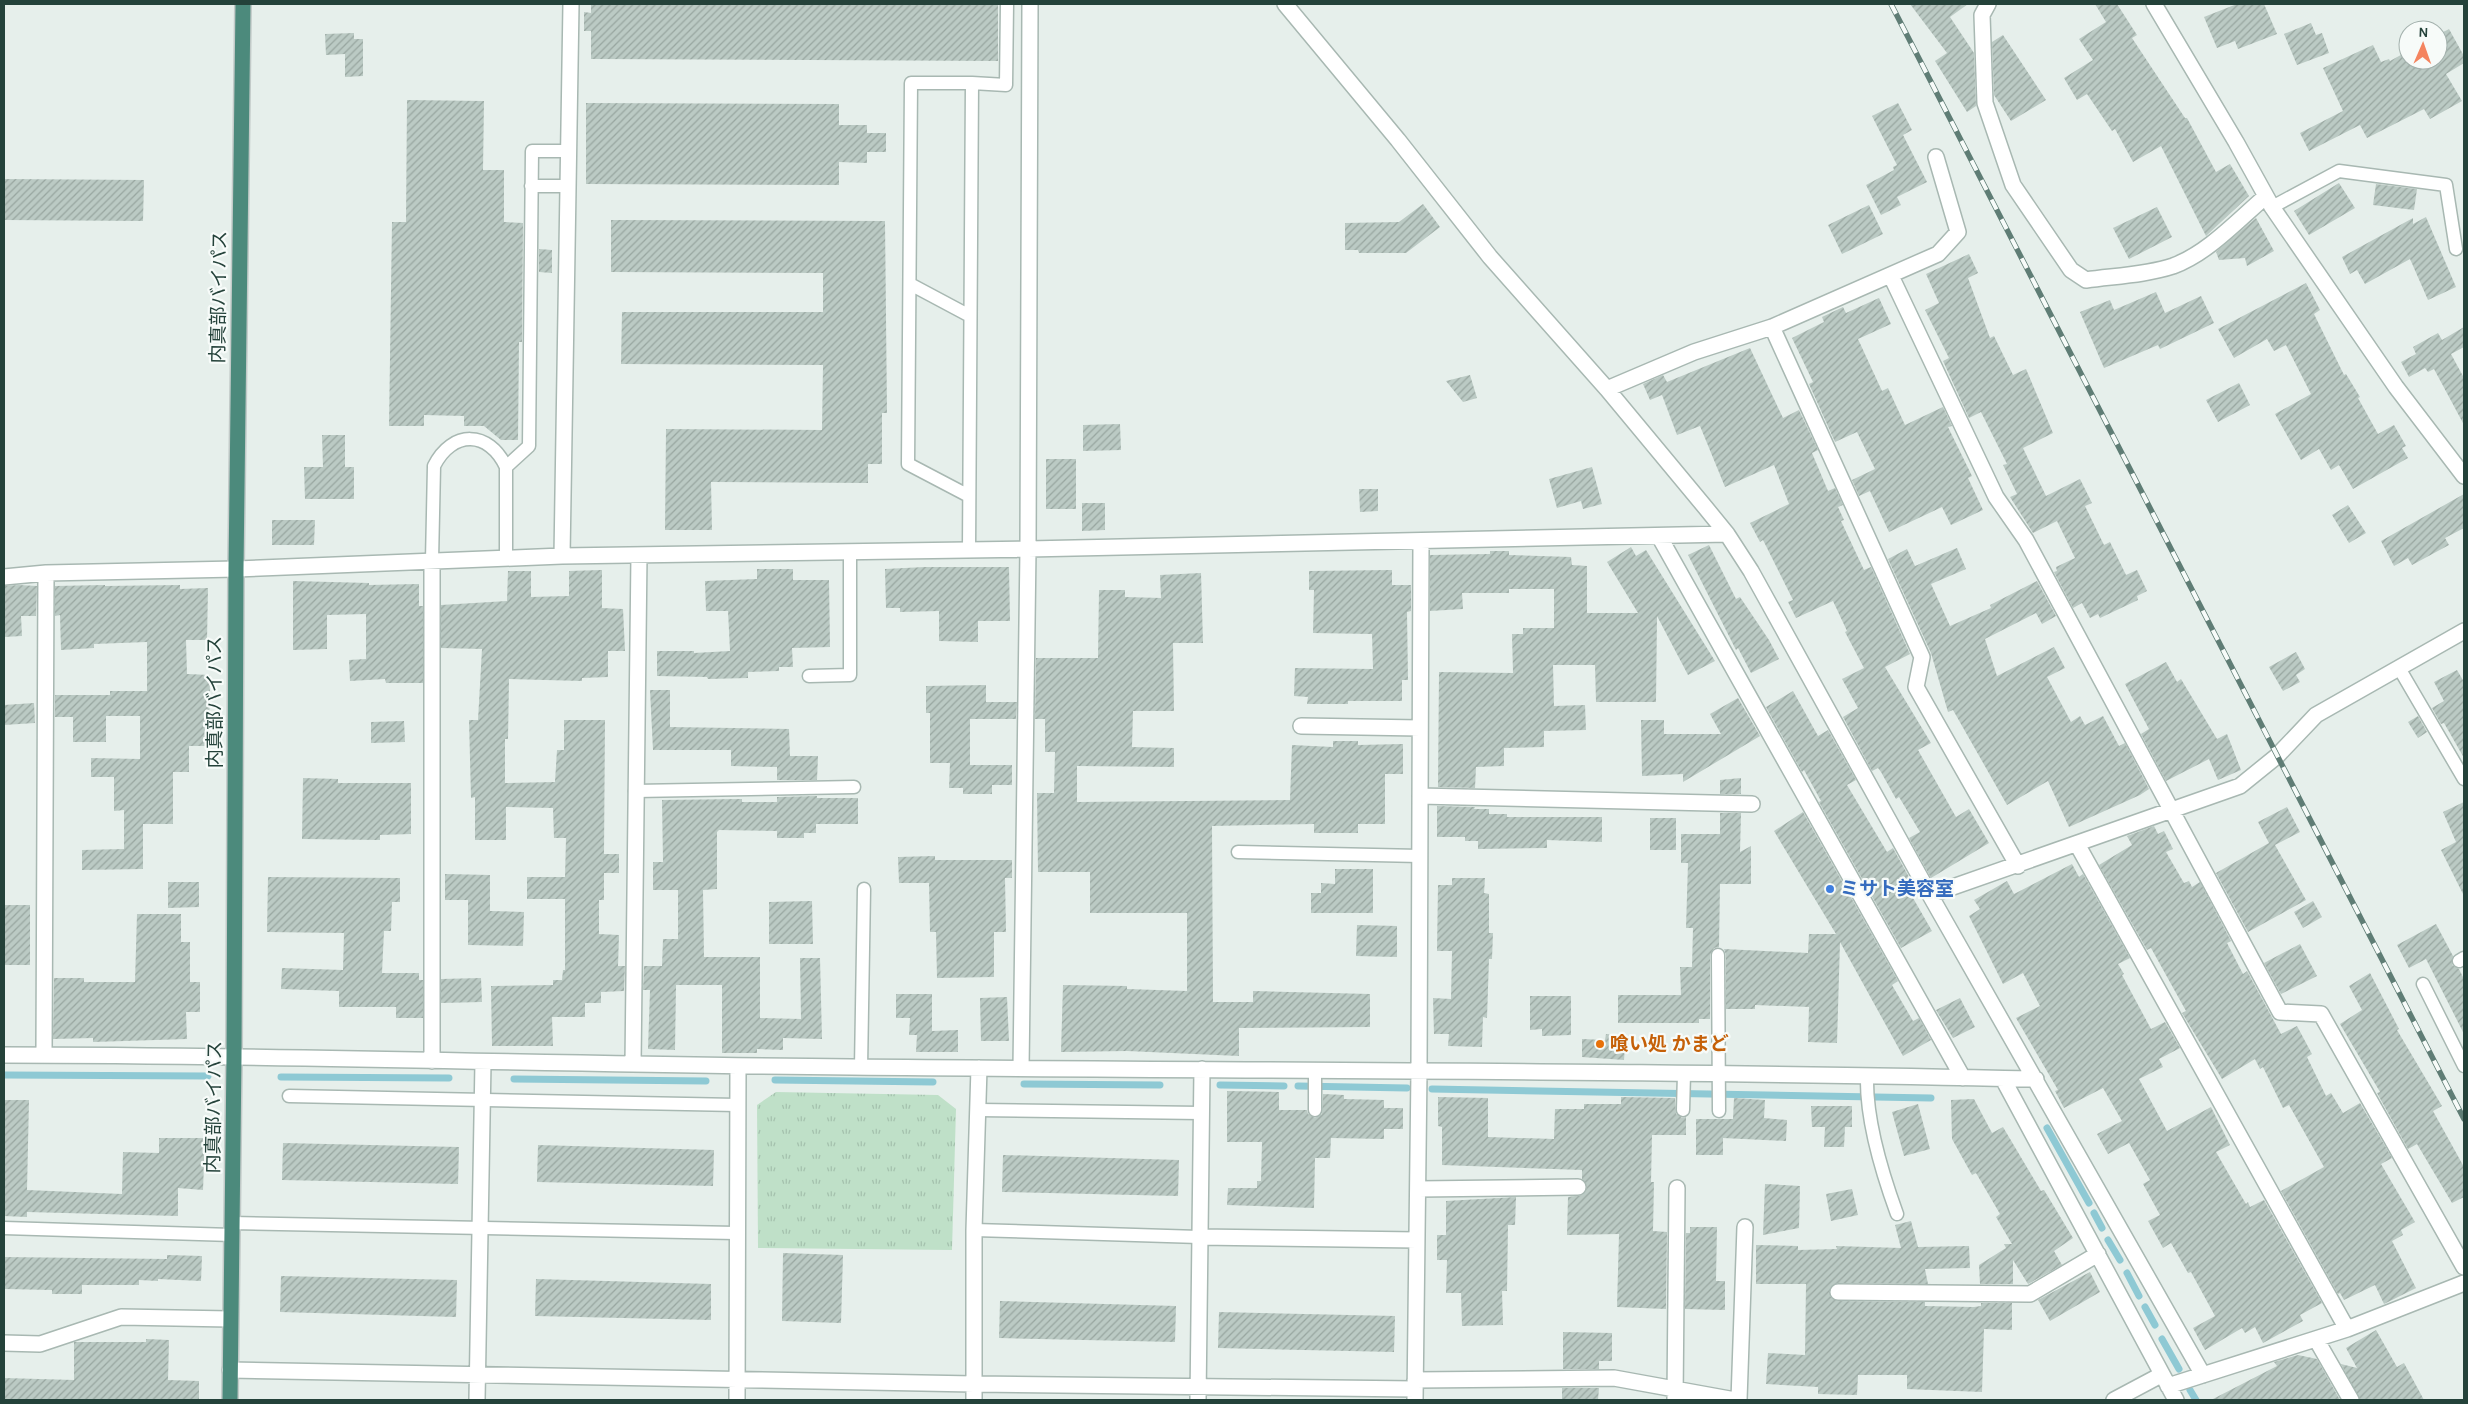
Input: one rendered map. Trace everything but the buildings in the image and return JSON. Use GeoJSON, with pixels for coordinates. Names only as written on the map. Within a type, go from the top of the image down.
{"type":"FeatureCollection","features":[{"type":"Feature","properties":{"kind":"highway","name":"内真部バイパス"},"geometry":{"type":"LineString","coordinates":[[230,1400],[234,1057],[236,569],[244,4]]}},
{"type":"Feature","properties":{"kind":"street"},"geometry":{"type":"LineString","coordinates":[[562,556],[571,4]]}},
{"type":"Feature","properties":{"kind":"street"},"geometry":{"type":"LineString","coordinates":[[1021,1068],[1028,549],[1030,4]]}},
{"type":"Feature","properties":{"kind":"street"},"geometry":{"type":"LineString","coordinates":[[1285,4],[1398,140],[1490,257],[1607,389],[1727,534],[1751,571],[1930,895],[2203,1375]]}},
{"type":"Feature","properties":{"kind":"street"},"geometry":{"type":"LineString","coordinates":[[1988,4],[1982,16],[1984,104],[2013,185],[2071,270],[2086,280],[2142,273],[2173,266],[2200,252],[2269,202]]}},
{"type":"Feature","properties":{"kind":"street"},"geometry":{"type":"LineString","coordinates":[[2154,4],[2236,142],[2269,202],[2396,387],[2464,476]]}},
{"type":"Feature","properties":{"kind":"street"},"geometry":{"type":"LineString","coordinates":[[1607,389],[1694,352],[1772,327],[1938,254],[1958,232],[1936,157]]}},
{"type":"Feature","properties":{"kind":"street"},"geometry":{"type":"LineString","coordinates":[[1891,276],[1996,497],[2026,540],[2170,811],[2280,1012],[2321,1014],[2464,1267]]}},
{"type":"Feature","properties":{"kind":"street"},"geometry":{"type":"LineString","coordinates":[[1772,327],[1922,657],[1916,687],[2018,866]]}},
{"type":"Feature","properties":{"kind":"street"},"geometry":{"type":"LineString","coordinates":[[4,577],[46,573],[236,569],[562,556],[1028,549],[1727,534]]}},
{"type":"Feature","properties":{"kind":"street"},"geometry":{"type":"LineString","coordinates":[[1659,536],[1963,1078]]}},
{"type":"Feature","properties":{"kind":"street"},"geometry":{"type":"LineString","coordinates":[[1415,1389],[1419,1071],[1421,541]]}},
{"type":"Feature","properties":{"kind":"street"},"geometry":{"type":"LineString","coordinates":[[634,1064],[635,791],[639,555]]}},
{"type":"Feature","properties":{"kind":"street"},"geometry":{"type":"LineString","coordinates":[[432,561],[432,1061]]}},
{"type":"Feature","properties":{"kind":"street"},"geometry":{"type":"LineString","coordinates":[[44,1055],[46,573]]}},
{"type":"Feature","properties":{"kind":"street"},"geometry":{"type":"LineString","coordinates":[[1930,895],[2018,866],[2240,786],[2277,756],[2316,715],[2464,630]]}},
{"type":"Feature","properties":{"kind":"street"},"geometry":{"type":"LineString","coordinates":[[1301,726],[1420,728]]}},
{"type":"Feature","properties":{"kind":"street"},"geometry":{"type":"LineString","coordinates":[[1420,796],[1752,804]]}},
{"type":"Feature","properties":{"kind":"street"},"geometry":{"type":"LineString","coordinates":[[2077,844],[2347,1330]]}},
{"type":"Feature","properties":{"kind":"street"},"geometry":{"type":"LineString","coordinates":[[4,1056],[234,1057],[861,1068],[1202,1069],[1315,1081],[1419,1071],[1684,1092],[1719,1093],[1963,1078],[2036,1079]]}},
{"type":"Feature","properties":{"kind":"street"},"geometry":{"type":"LineString","coordinates":[[477,1400],[483,1062]]}},
{"type":"Feature","properties":{"kind":"street"},"geometry":{"type":"LineString","coordinates":[[737,1400],[738,1066]]}},
{"type":"Feature","properties":{"kind":"street"},"geometry":{"type":"LineString","coordinates":[[974,1400],[974,1230],[979,1068]]}},
{"type":"Feature","properties":{"kind":"street"},"geometry":{"type":"LineString","coordinates":[[1198,1393],[1202,1069]]}},
{"type":"Feature","properties":{"kind":"street"},"geometry":{"type":"LineString","coordinates":[[2003,1078],[2164,1381],[2176,1400]]}},
{"type":"Feature","properties":{"kind":"street"},"geometry":{"type":"LineString","coordinates":[[1418,1189],[1578,1187]]}},
{"type":"Feature","properties":{"kind":"street"},"geometry":{"type":"LineString","coordinates":[[1675,1395],[1677,1188]]}},
{"type":"Feature","properties":{"kind":"street"},"geometry":{"type":"LineString","coordinates":[[1739,1400],[1744,1227]]}},
{"type":"Feature","properties":{"kind":"street"},"geometry":{"type":"LineString","coordinates":[[1199,1236],[1417,1240]]}},
{"type":"Feature","properties":{"kind":"street"},"geometry":{"type":"LineString","coordinates":[[1838,1292],[2030,1294],[2098,1254]]}},
{"type":"Feature","properties":{"kind":"street"},"geometry":{"type":"LineString","coordinates":[[2114,1400],[2164,1381],[2203,1375],[2347,1330],[2464,1283]]}},
{"type":"Feature","properties":{"kind":"street"},"geometry":{"type":"LineString","coordinates":[[4,1343],[40,1344],[121,1317],[230,1320]]}},
{"type":"Feature","properties":{"kind":"street"},"geometry":{"type":"LineString","coordinates":[[2316,1339],[2351,1400]]}},
{"type":"Feature","properties":{"kind":"street"},"geometry":{"type":"LineString","coordinates":[[230,1370],[974,1384],[1198,1393],[1415,1389],[1614,1378],[1675,1395],[1735,1400]]}},
{"type":"Feature","properties":{"kind":"lane"},"geometry":{"type":"LineString","coordinates":[[969,496],[908,464],[912,84],[972,83],[1006,85],[1007,4]]}},
{"type":"Feature","properties":{"kind":"lane"},"geometry":{"type":"LineString","coordinates":[[969,550],[972,83]]}},
{"type":"Feature","properties":{"kind":"lane"},"geometry":{"type":"LineString","coordinates":[[506,466],[529,446],[532,151],[569,151]]}},
{"type":"Feature","properties":{"kind":"lane"},"geometry":{"type":"LineString","coordinates":[[2269,202],[2339,171],[2446,185],[2456,248]]}},
{"type":"Feature","properties":{"kind":"lane"},"geometry":{"type":"LineString","coordinates":[[531,186],[568,186]]}},
{"type":"Feature","properties":{"kind":"lane"},"geometry":{"type":"LineString","coordinates":[[910,284],[970,316]]}},
{"type":"Feature","properties":{"kind":"lane"},"geometry":{"type":"LineString","coordinates":[[432,561],[434,466],[440,454],[450,444],[464,439],[478,439],[490,444],[500,454],[506,466],[506,559]]}},
{"type":"Feature","properties":{"kind":"lane"},"geometry":{"type":"LineString","coordinates":[[809,676],[850,675],[850,552]]}},
{"type":"Feature","properties":{"kind":"lane"},"geometry":{"type":"LineString","coordinates":[[2399,668],[2464,779]]}},
{"type":"Feature","properties":{"kind":"lane"},"geometry":{"type":"LineString","coordinates":[[635,791],[854,787]]}},
{"type":"Feature","properties":{"kind":"lane"},"geometry":{"type":"LineString","coordinates":[[1238,852],[1420,856]]}},
{"type":"Feature","properties":{"kind":"lane"},"geometry":{"type":"LineString","coordinates":[[861,1068],[864,889]]}},
{"type":"Feature","properties":{"kind":"lane"},"geometry":{"type":"LineString","coordinates":[[1718,955],[1719,1093]]}},
{"type":"Feature","properties":{"kind":"lane"},"geometry":{"type":"LineString","coordinates":[[2423,984],[2459,1043],[2464,1066]]}},
{"type":"Feature","properties":{"kind":"lane"},"geometry":{"type":"LineString","coordinates":[[1315,1081],[1315,1110]]}},
{"type":"Feature","properties":{"kind":"lane"},"geometry":{"type":"LineString","coordinates":[[1867,1083],[1868,1103],[1885,1181],[1897,1214]]}},
{"type":"Feature","properties":{"kind":"lane"},"geometry":{"type":"LineString","coordinates":[[289,1096],[738,1105]]}},
{"type":"Feature","properties":{"kind":"lane"},"geometry":{"type":"LineString","coordinates":[[978,1110],[1201,1113]]}},
{"type":"Feature","properties":{"kind":"lane"},"geometry":{"type":"LineString","coordinates":[[4,1228],[480,1227],[736,1233]]}},
{"type":"Feature","properties":{"kind":"lane"},"geometry":{"type":"LineString","coordinates":[[974,1230],[1199,1236]]}},
{"type":"Feature","properties":{"kind":"green space"},"geometry":{"type":"Polygon","coordinates":[[[776,1092],[938,1095],[956,1109],[952,1250],[758,1248],[757,1105],[776,1092]]]}},
{"type":"Feature","properties":{"kind":"waterway"},"geometry":{"type":"LineString","coordinates":[[4,1075],[208,1076]]}},
{"type":"Feature","properties":{"kind":"waterway"},"geometry":{"type":"LineString","coordinates":[[281,1077],[449,1078]]}},
{"type":"Feature","properties":{"kind":"waterway"},"geometry":{"type":"LineString","coordinates":[[514,1079],[706,1081]]}},
{"type":"Feature","properties":{"kind":"waterway"},"geometry":{"type":"LineString","coordinates":[[775,1080],[933,1082]]}},
{"type":"Feature","properties":{"kind":"waterway"},"geometry":{"type":"LineString","coordinates":[[1024,1084],[1160,1085]]}},
{"type":"Feature","properties":{"kind":"waterway"},"geometry":{"type":"LineString","coordinates":[[1220,1085],[1284,1086]]}},
{"type":"Feature","properties":{"kind":"waterway"},"geometry":{"type":"LineString","coordinates":[[1298,1086],[1407,1088]]}},
{"type":"Feature","properties":{"kind":"waterway"},"geometry":{"type":"LineString","coordinates":[[1432,1089],[1931,1098]]}},
{"type":"Feature","properties":{"kind":"waterway"},"geometry":{"type":"LineString","coordinates":[[2047,1128],[2089,1203]]}},
{"type":"Feature","properties":{"kind":"waterway"},"geometry":{"type":"LineString","coordinates":[[2094,1213],[2102,1228]]}},
{"type":"Feature","properties":{"kind":"waterway"},"geometry":{"type":"LineString","coordinates":[[2108,1240],[2120,1260]]}},
{"type":"Feature","properties":{"kind":"waterway"},"geometry":{"type":"LineString","coordinates":[[2127,1273],[2139,1296]]}},
{"type":"Feature","properties":{"kind":"waterway"},"geometry":{"type":"LineString","coordinates":[[2145,1307],[2155,1325]]}},
{"type":"Feature","properties":{"kind":"waterway"},"geometry":{"type":"LineString","coordinates":[[2162,1339],[2179,1369]]}},
{"type":"Feature","properties":{"kind":"waterway"},"geometry":{"type":"LineString","coordinates":[[2190,1390],[2196,1400]]}},
{"type":"Feature","properties":{"kind":"railway"},"geometry":{"type":"LineString","coordinates":[[1891,4],[2464,1119]]}},
{"type":"Feature","properties":{"kind":"place","name":"ミサト美容室"},"geometry":{"type":"Point","coordinates":[1830,889]}},
{"type":"Feature","properties":{"kind":"place","name":"喰い処 かまど"},"geometry":{"type":"Point","coordinates":[1600,1044]}}]}
